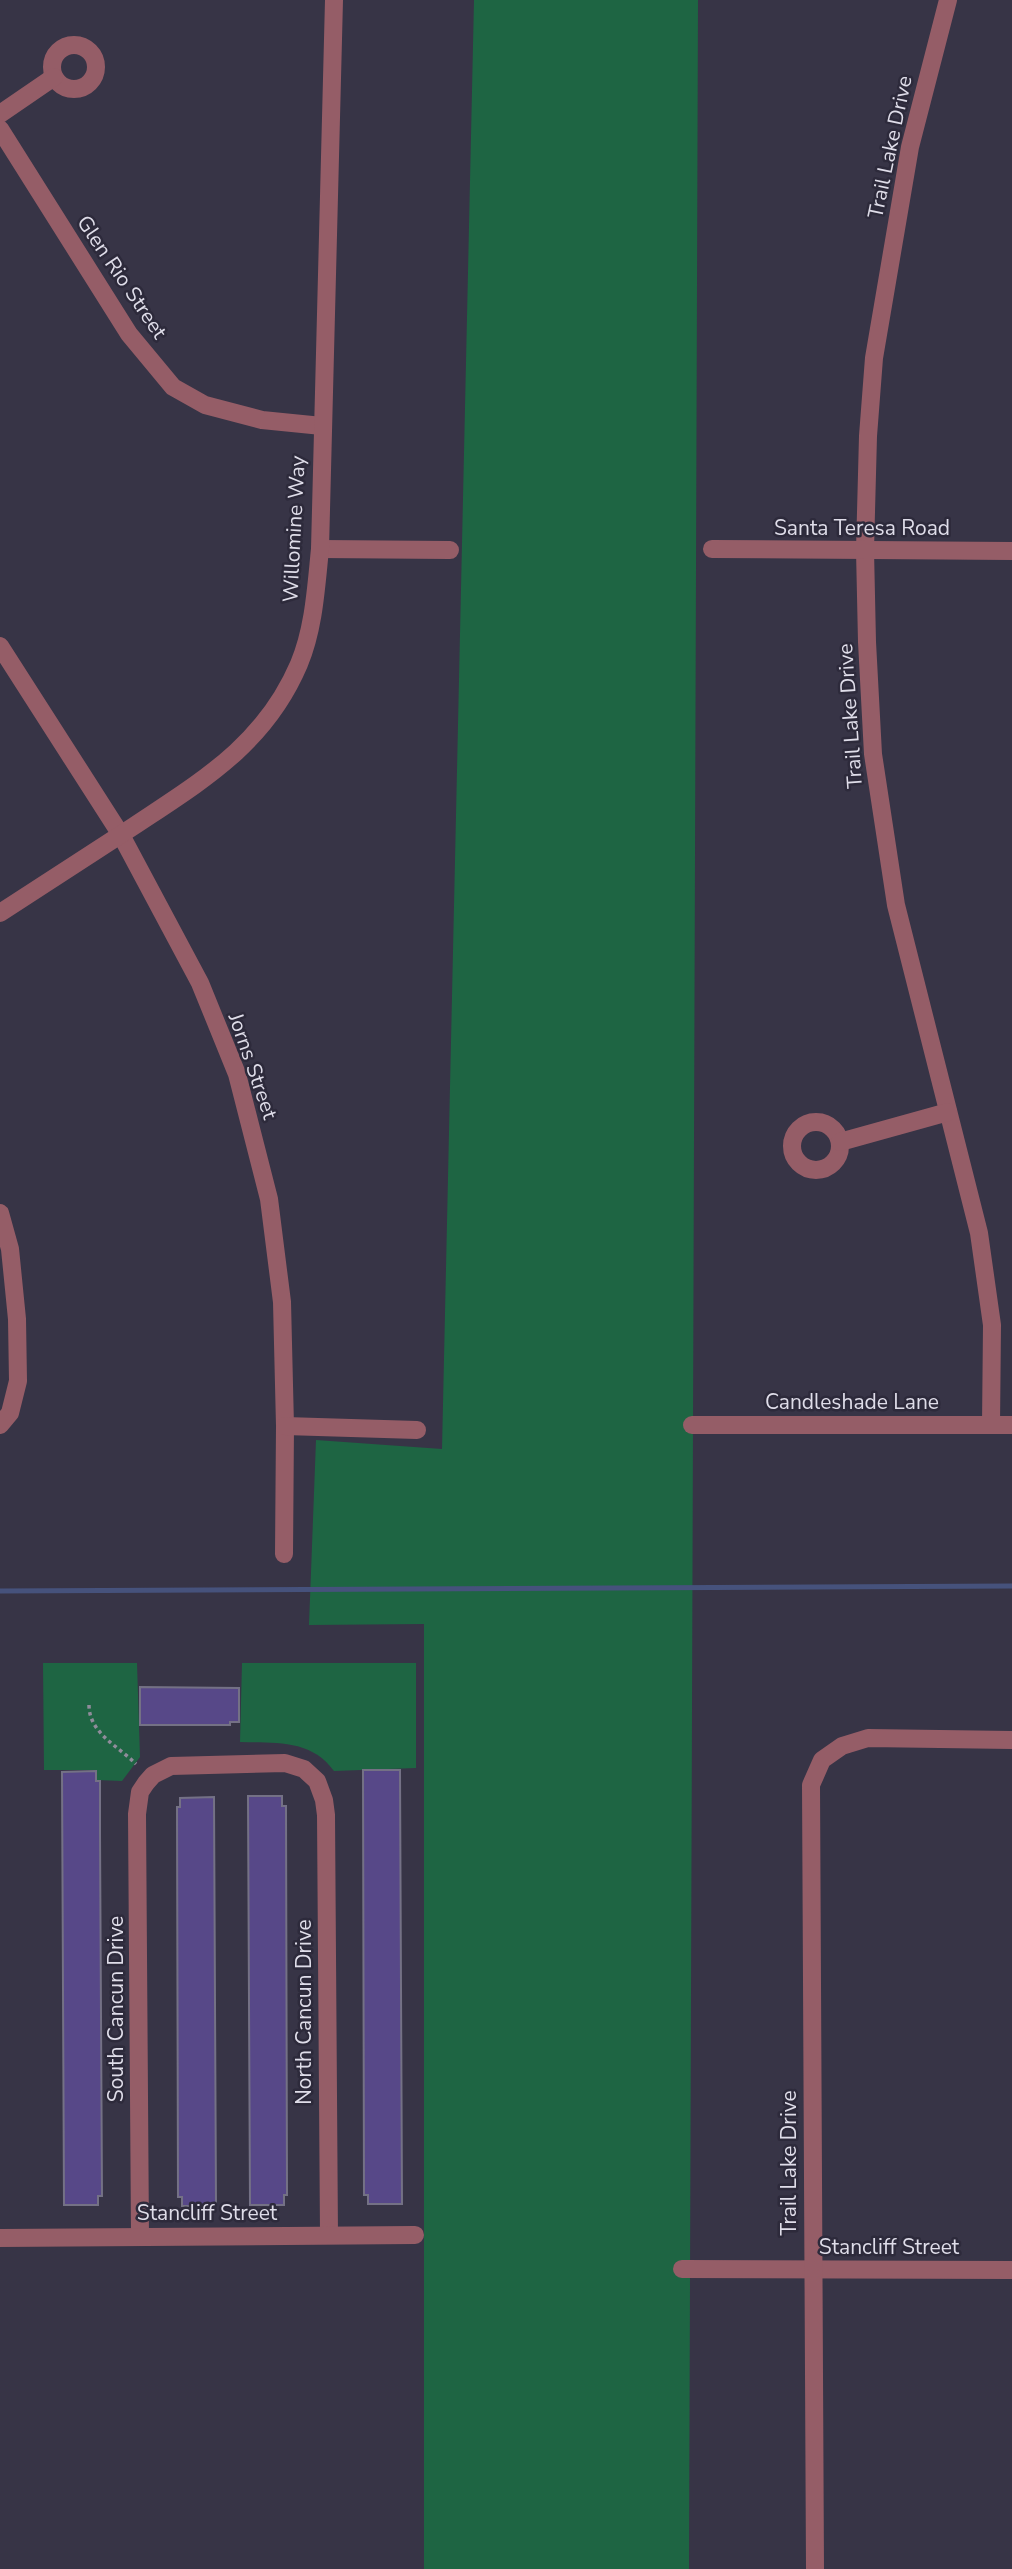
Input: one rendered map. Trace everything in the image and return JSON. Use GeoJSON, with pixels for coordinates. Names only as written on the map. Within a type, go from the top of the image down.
{"type":"FeatureCollection","features":[{"type":"Feature","properties":{"kind":"street","name":"Willomine Way"},"geometry":{"type":"LineString","coordinates":[[0,913],[212,774],[263,726],[299,663],[309,632],[320,549],[334,0]]}},
{"type":"Feature","properties":{"kind":"street","name":"Trail Lake Drive"},"geometry":{"type":"LineString","coordinates":[[948,0],[910,147],[874,358],[868,436],[867,642],[873,754],[897,905],[979,1233],[992,1325],[991,1425]]}},
{"type":"Feature","properties":{"kind":"street"},"geometry":{"type":"LineString","coordinates":[[0,114],[54,77]]}},
{"type":"Feature","properties":{"kind":"street","name":"Glen Rio Street"},"geometry":{"type":"LineString","coordinates":[[0,129],[129,334],[173,387],[205,405],[262,420],[322,425]]}},
{"type":"Feature","properties":{"kind":"street"},"geometry":{"type":"LineString","coordinates":[[320,549],[450,550]]}},
{"type":"Feature","properties":{"kind":"street","name":"Santa Teresa Road"},"geometry":{"type":"LineString","coordinates":[[712,549],[1012,551]]}},
{"type":"Feature","properties":{"kind":"street","name":"Jorns Street"},"geometry":{"type":"LineString","coordinates":[[0,646],[121,835],[200,982],[237,1074],[270,1199],[282,1302],[284,1554]]}},
{"type":"Feature","properties":{"kind":"street"},"geometry":{"type":"LineString","coordinates":[[840,1142],[948,1112]]}},
{"type":"Feature","properties":{"kind":"street"},"geometry":{"type":"LineString","coordinates":[[0,1213],[10,1249],[18,1319],[18,1381],[5,1419]]}},
{"type":"Feature","properties":{"kind":"street","name":"Candleshade Lane"},"geometry":{"type":"LineString","coordinates":[[692,1425],[1012,1425]]}},
{"type":"Feature","properties":{"kind":"street"},"geometry":{"type":"LineString","coordinates":[[285,1426],[416,1430]]}},
{"type":"Feature","properties":{"kind":"street","name":"Trail Lake Drive"},"geometry":{"type":"LineString","coordinates":[[815,2569],[811,1785],[822,1760],[842,1746],[868,1738],[1012,1740]]}},
{"type":"Feature","properties":{"kind":"street","name":"South Cancun Drive"},"geometry":{"type":"LineString","coordinates":[[139,2236],[137,1814],[140,1792],[153,1775],[181,1764],[285,1763],[311,1774],[321,1789]]}},
{"type":"Feature","properties":{"kind":"street","name":"North Cancun Drive"},"geometry":{"type":"LineString","coordinates":[[321,1789],[326,1815],[329,2235]]}},
{"type":"Feature","properties":{"kind":"street","name":"Stancliff Street"},"geometry":{"type":"LineString","coordinates":[[0,2238],[415,2235]]}},
{"type":"Feature","properties":{"kind":"street","name":"Stancliff Street"},"geometry":{"type":"LineString","coordinates":[[682,2269],[1012,2270]]}},
{"type":"Feature","properties":{"kind":"path"},"geometry":{"type":"LineString","coordinates":[[89,1704],[91,1719],[100,1734],[136,1764]]}},
{"type":"Feature","properties":{"kind":"green space"},"geometry":{"type":"Polygon","coordinates":[[[474,0],[698,0],[689,2569],[424,2569],[424,1624],[309,1625],[316,1440],[442,1449],[474,0]]]}},
{"type":"Feature","properties":{"kind":"green space"},"geometry":{"type":"Polygon","coordinates":[[[43,1663],[137,1663],[140,1757],[122,1781],[97,1780],[97,1770],[44,1770],[43,1663]]]}},
{"type":"Feature","properties":{"kind":"green space"},"geometry":{"type":"Polygon","coordinates":[[[242,1663],[416,1663],[416,1768],[334,1771],[315,1753],[303,1748],[279,1743],[240,1742],[242,1663]]]}},
{"type":"Feature","properties":{"kind":"building"},"geometry":{"type":"Polygon","coordinates":[[[140,1687],[239,1688],[239,1722],[230,1722],[230,1725],[140,1725],[140,1687]]]}},
{"type":"Feature","properties":{"kind":"building"},"geometry":{"type":"Polygon","coordinates":[[[363,1770],[400,1770],[402,2204],[368,2204],[368,2195],[364,2195],[363,1770]]]}},
{"type":"Feature","properties":{"kind":"building"},"geometry":{"type":"Polygon","coordinates":[[[96,1771],[96,1781],[100,1781],[102,2196],[98,2196],[98,2205],[64,2205],[62,1772],[96,1771]]]}},
{"type":"Feature","properties":{"kind":"building"},"geometry":{"type":"Polygon","coordinates":[[[248,1796],[282,1796],[282,1806],[286,1806],[287,2195],[284,2195],[284,2205],[250,2205],[248,1796]]]}},
{"type":"Feature","properties":{"kind":"building"},"geometry":{"type":"Polygon","coordinates":[[[214,1797],[216,2206],[182,2206],[182,2197],[178,2197],[177,1807],[180,1807],[180,1798],[214,1797]]]}},
{"type":"Feature","properties":{"kind":"waterway"},"geometry":{"type":"LineString","coordinates":[[0,1591],[1012,1586]]}}]}
